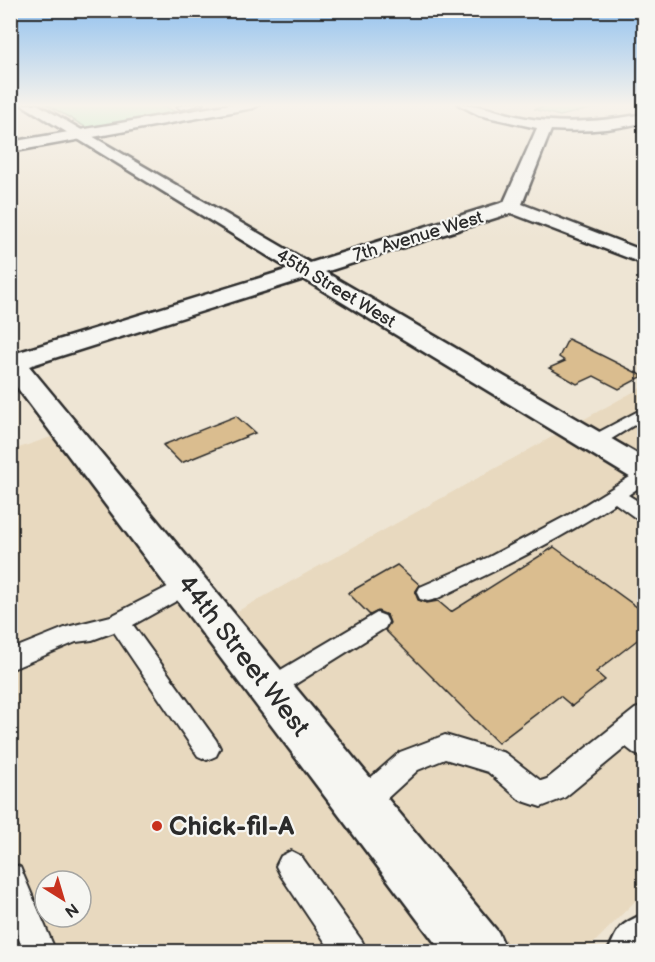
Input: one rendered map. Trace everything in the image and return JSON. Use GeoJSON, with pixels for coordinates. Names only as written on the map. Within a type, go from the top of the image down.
{"type":"FeatureCollection","features":[{"type":"Feature","properties":{"kind":"street","name":"45th Street West"},"geometry":{"type":"LineString","coordinates":[[102,149],[645,474]]}},
{"type":"Feature","properties":{"kind":"street","name":"7th Avenue West"},"geometry":{"type":"LineString","coordinates":[[11,361],[511,206],[536,149]]}},
{"type":"Feature","properties":{"kind":"street"},"geometry":{"type":"LineString","coordinates":[[511,206],[645,258]]}},
{"type":"Feature","properties":{"kind":"street","name":"44th Street West"},"geometry":{"type":"LineString","coordinates":[[11,361],[478,951]]}},
{"type":"Feature","properties":{"kind":"street"},"geometry":{"type":"LineString","coordinates":[[637,951],[645,943]]}},
{"type":"Feature","properties":{"kind":"lane"},"geometry":{"type":"LineString","coordinates":[[594,442],[645,413]]}},
{"type":"Feature","properties":{"kind":"lane"},"geometry":{"type":"LineString","coordinates":[[428,592],[506,556],[577,519],[645,474]]}},
{"type":"Feature","properties":{"kind":"lane"},"geometry":{"type":"LineString","coordinates":[[615,495],[645,514]]}},
{"type":"Feature","properties":{"kind":"lane"},"geometry":{"type":"LineString","coordinates":[[10,661],[65,636],[119,622],[189,584]]}},
{"type":"Feature","properties":{"kind":"lane"},"geometry":{"type":"LineString","coordinates":[[119,622],[207,748]]}},
{"type":"Feature","properties":{"kind":"lane"},"geometry":{"type":"LineString","coordinates":[[270,688],[377,622]]}},
{"type":"Feature","properties":{"kind":"lane"},"geometry":{"type":"LineString","coordinates":[[361,804],[408,761],[445,747],[496,762],[530,791],[541,794],[555,789],[639,731]]}},
{"type":"Feature","properties":{"kind":"lane"},"geometry":{"type":"LineString","coordinates":[[291,866],[351,951]]}},
{"type":"Feature","properties":{"kind":"lane"},"geometry":{"type":"LineString","coordinates":[[10,877],[40,951]]}},
{"type":"Feature","properties":{"kind":"shaded area"},"geometry":{"type":"Polygon","coordinates":[[[644,386],[644,461],[579,422],[644,386]]]}},
{"type":"Feature","properties":{"kind":"shaded area"},"geometry":{"type":"Polygon","coordinates":[[[561,432],[644,483],[644,892],[586,951],[512,951],[185,554],[236,612],[561,432]]]}},
{"type":"Feature","properties":{"kind":"shaded area"},"geometry":{"type":"Polygon","coordinates":[[[54,436],[446,951],[11,951],[10,451],[54,436]]]}},
{"type":"Feature","properties":{"kind":"building"},"geometry":{"type":"Polygon","coordinates":[[[568,339],[643,376],[619,389],[594,376],[577,384],[549,368],[565,361],[559,357],[568,339]]]}},
{"type":"Feature","properties":{"kind":"building"},"geometry":{"type":"Polygon","coordinates":[[[236,416],[255,433],[181,463],[163,445],[236,416]]]}},
{"type":"Feature","properties":{"kind":"building"},"geometry":{"type":"Polygon","coordinates":[[[554,547],[645,613],[645,634],[596,672],[605,680],[572,706],[560,696],[498,743],[385,630],[390,623],[387,615],[378,611],[370,615],[348,593],[397,565],[420,585],[415,592],[418,600],[427,603],[438,601],[451,612],[554,547]]]}},
{"type":"Feature","properties":{"kind":"place","name":"Chick-fil-A"},"geometry":{"type":"Point","coordinates":[157,826]}}]}
